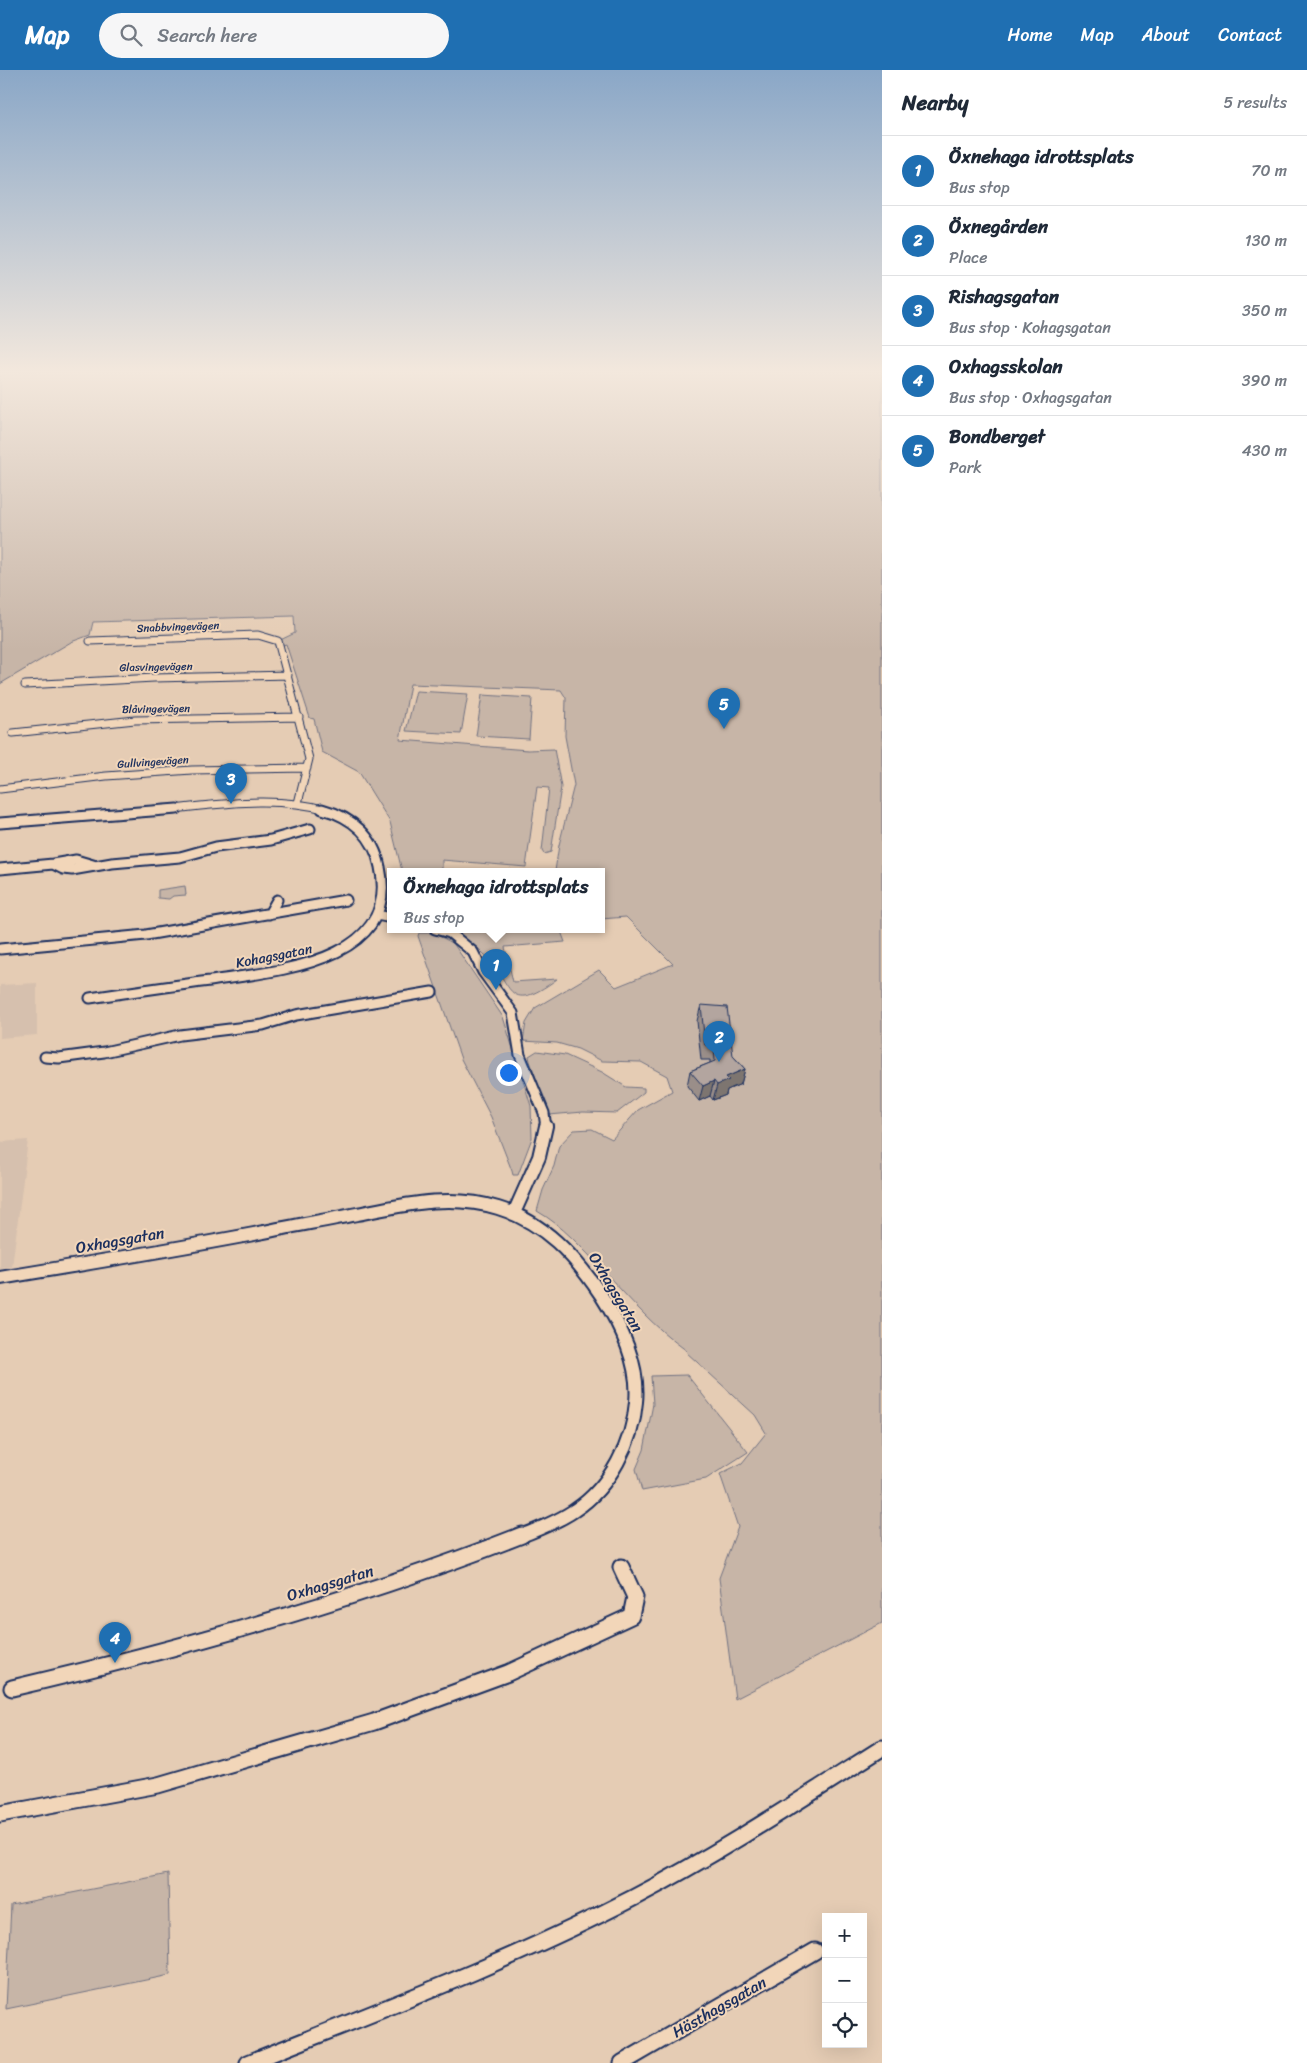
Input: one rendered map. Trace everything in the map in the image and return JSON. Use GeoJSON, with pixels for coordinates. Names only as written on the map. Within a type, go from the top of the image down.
{"type":"FeatureCollection","features":[{"type":"Feature","properties":{"kind":"street","name":"Snabbvingevägen"},"geometry":{"type":"LineString","coordinates":[[90,641],[207,636],[267,636],[280,644],[288,675]]}},
{"type":"Feature","properties":{"kind":"street","name":"Glasvingevägen"},"geometry":{"type":"LineString","coordinates":[[25,685],[154,678],[288,675]]}},
{"type":"Feature","properties":{"kind":"street"},"geometry":{"type":"LineString","coordinates":[[288,675],[310,758],[298,802]]}},
{"type":"Feature","properties":{"kind":"street","name":"Blåvingevägen"},"geometry":{"type":"LineString","coordinates":[[13,733],[135,720],[299,717]]}},
{"type":"Feature","properties":{"kind":"street","name":"Gullvingevägen"},"geometry":{"type":"LineString","coordinates":[[0,789],[106,776],[192,770],[307,768]]}},
{"type":"Feature","properties":{"kind":"street","name":"Kohagsgatan"},"geometry":{"type":"LineString","coordinates":[[0,823],[222,804],[272,801],[298,802],[330,811],[350,821],[372,842],[378,858],[384,890],[382,904],[377,916],[357,939],[340,951],[322,960],[296,968],[90,998]]}},
{"type":"Feature","properties":{"kind":"street"},"geometry":{"type":"LineString","coordinates":[[0,869],[76,860],[93,866],[180,857],[225,845],[271,840],[310,829]]}},
{"type":"Feature","properties":{"kind":"street"},"geometry":{"type":"LineString","coordinates":[[269,914],[277,900]]}},
{"type":"Feature","properties":{"kind":"street"},"geometry":{"type":"LineString","coordinates":[[0,949],[146,936],[346,900]]}},
{"type":"Feature","properties":{"kind":"street"},"geometry":{"type":"LineString","coordinates":[[377,916],[387,917]]}},
{"type":"Feature","properties":{"kind":"street"},"geometry":{"type":"LineString","coordinates":[[450,933],[473,952],[483,972],[513,1013],[520,1056],[544,1113],[546,1129],[539,1157],[514,1213]]}},
{"type":"Feature","properties":{"kind":"street"},"geometry":{"type":"LineString","coordinates":[[45,1057],[59,1058],[104,1052],[180,1035],[263,1025],[296,1015],[432,992]]}},
{"type":"Feature","properties":{"kind":"street","name":"Oxhagsgatan"},"geometry":{"type":"LineString","coordinates":[[0,1278],[140,1255],[420,1202],[455,1201],[484,1204],[514,1213],[537,1223],[559,1240],[577,1259],[620,1326],[633,1358],[638,1397],[633,1428],[623,1454],[607,1479],[584,1504],[524,1534],[390,1584],[170,1648],[12,1688]]}},
{"type":"Feature","properties":{"kind":"street"},"geometry":{"type":"LineString","coordinates":[[0,1814],[158,1785],[374,1722],[474,1687],[542,1659],[631,1616],[636,1608],[636,1599],[621,1567]]}},
{"type":"Feature","properties":{"kind":"street"},"geometry":{"type":"LineString","coordinates":[[248,2063],[490,1966],[634,1898],[758,1826],[882,1748]]}},
{"type":"Feature","properties":{"kind":"street","name":"Hästhagsgatan"},"geometry":{"type":"LineString","coordinates":[[622,2063],[815,1951]]}},
{"type":"Feature","properties":{"kind":"shaded area"},"geometry":{"type":"Polygon","coordinates":[[[0,464],[882,464],[882,1623],[735,1699],[719,1578],[738,1527],[720,1474],[742,1463],[766,1433],[755,1415],[687,1351],[653,1323],[572,1238],[537,1211],[543,1190],[554,1166],[559,1146],[574,1130],[592,1129],[612,1139],[638,1110],[672,1091],[667,1076],[641,1062],[602,1061],[578,1049],[557,1043],[523,1041],[526,1023],[535,1008],[599,970],[616,987],[673,964],[626,917],[605,919],[605,868],[555,868],[559,845],[574,785],[565,736],[566,698],[561,690],[410,684],[400,740],[528,750],[554,749],[561,787],[551,852],[544,854],[542,851],[549,788],[537,787],[526,867],[442,860],[442,868],[401,868],[390,822],[359,772],[322,752],[314,719],[310,718],[286,644],[276,648],[274,643],[295,633],[294,616],[93,622],[90,635],[71,642],[0,684],[0,464]]]}},
{"type":"Feature","properties":{"kind":"shaded area"},"geometry":{"type":"Polygon","coordinates":[[[416,691],[468,694],[461,734],[406,731],[416,691]]]}},
{"type":"Feature","properties":{"kind":"shaded area"},"geometry":{"type":"Polygon","coordinates":[[[482,695],[532,698],[529,739],[476,736],[482,695]]]}},
{"type":"Feature","properties":{"kind":"shaded area"},"geometry":{"type":"Polygon","coordinates":[[[185,886],[186,895],[173,896],[169,899],[158,898],[158,890],[185,886]]]}},
{"type":"Feature","properties":{"kind":"shaded area"},"geometry":{"type":"Polygon","coordinates":[[[419,933],[433,933],[453,943],[503,1017],[531,1106],[532,1138],[518,1175],[513,1175],[491,1117],[461,1059],[418,936],[419,933]]]}},
{"type":"Feature","properties":{"kind":"shaded area"},"geometry":{"type":"Polygon","coordinates":[[[453,933],[562,933],[565,942],[505,947],[513,982],[557,979],[540,990],[519,996],[512,992],[494,965],[480,950],[466,939],[453,933]]]}},
{"type":"Feature","properties":{"kind":"shaded area"},"geometry":{"type":"Polygon","coordinates":[[[37,983],[37,1035],[0,1038],[0,985],[37,983]]]}},
{"type":"Feature","properties":{"kind":"shaded area"},"geometry":{"type":"Polygon","coordinates":[[[537,1051],[565,1055],[602,1072],[626,1087],[644,1088],[644,1092],[617,1113],[583,1112],[549,1115],[529,1056],[537,1051]]]}},
{"type":"Feature","properties":{"kind":"shaded area"},"geometry":{"type":"Polygon","coordinates":[[[28,1140],[12,1267],[0,1269],[0,1142],[28,1140]]]}},
{"type":"Feature","properties":{"kind":"shaded area"},"geometry":{"type":"Polygon","coordinates":[[[687,1375],[748,1452],[706,1479],[642,1491],[636,1469],[644,1450],[653,1404],[651,1376],[687,1375]]]}},
{"type":"Feature","properties":{"kind":"shaded area"},"geometry":{"type":"Polygon","coordinates":[[[168,1874],[170,1975],[6,2009],[11,1905],[168,1874]]]}},
{"type":"Feature","properties":{"kind":"building"},"geometry":{"type":"Polygon","coordinates":[[[701,1005],[727,1007],[733,1056],[745,1069],[726,1077],[729,1080],[717,1085],[714,1081],[703,1086],[690,1071],[715,1061],[714,1045],[705,1045],[701,1005]]]}},
{"type":"Feature","properties":{"kind":"place","name":"Bondberget"},"geometry":{"type":"Point","coordinates":[724,729]}},
{"type":"Feature","properties":{"kind":"place","name":"Rishagsgatan"},"geometry":{"type":"Point","coordinates":[231,804]}},
{"type":"Feature","properties":{"kind":"place","name":"Öxnehaga idrottsplats"},"geometry":{"type":"Point","coordinates":[496,990]}},
{"type":"Feature","properties":{"kind":"place","name":"Öxnegården"},"geometry":{"type":"Point","coordinates":[719,1062]}},
{"type":"Feature","properties":{"kind":"place","name":"Oxhagsskolan"},"geometry":{"type":"Point","coordinates":[115,1663]}}]}
